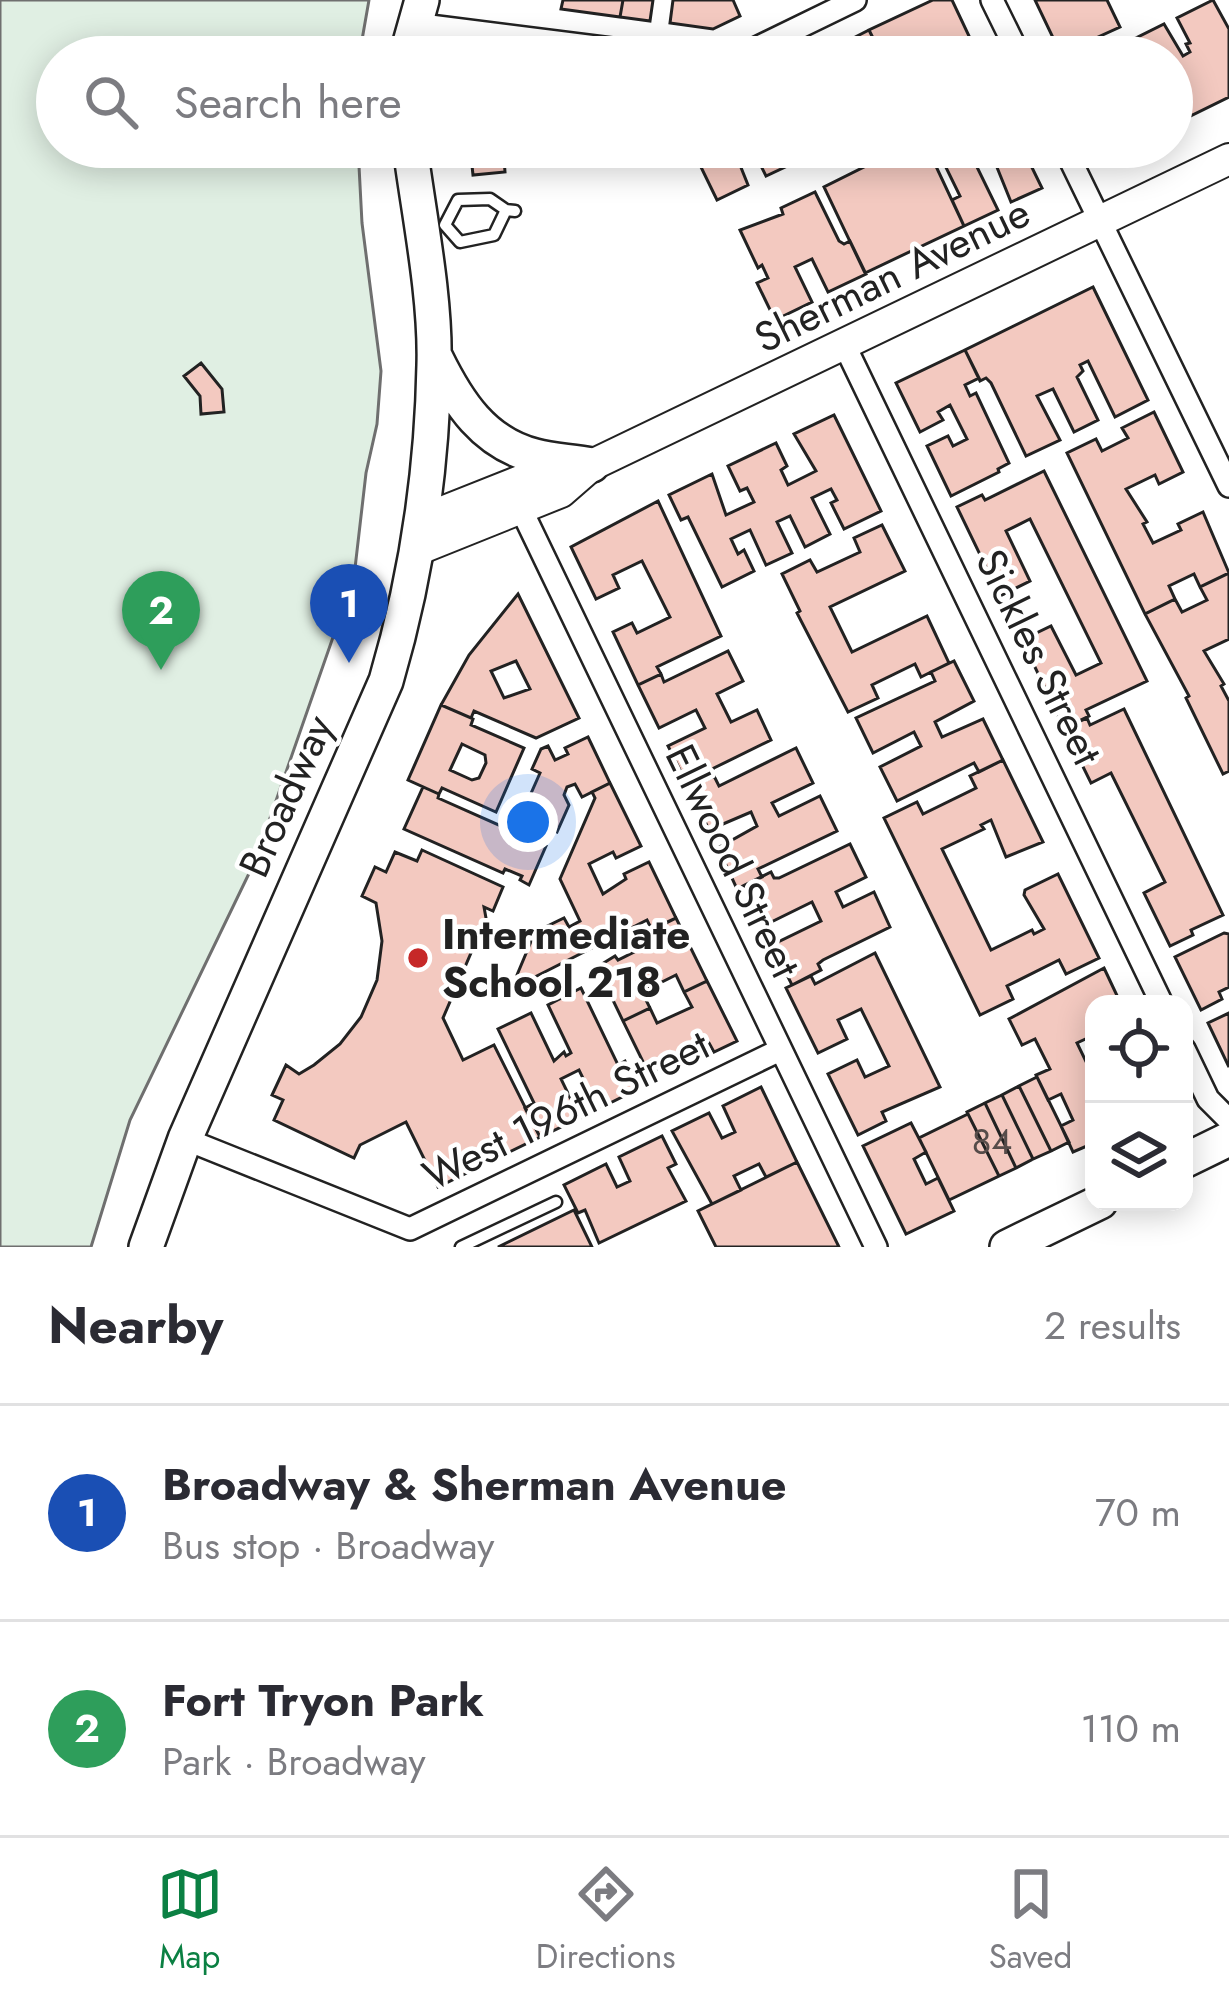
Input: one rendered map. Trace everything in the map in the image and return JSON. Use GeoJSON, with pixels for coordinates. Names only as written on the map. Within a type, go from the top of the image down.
{"type":"FeatureCollection","features":[{"type":"Feature","properties":{"kind":"main road","name":"Sherman Avenue"},"geometry":{"type":"LineString","coordinates":[[420,534],[521,509],[560,492],[592,465],[1229,159]]}},
{"type":"Feature","properties":{"kind":"main road","name":"Broadway"},"geometry":{"type":"LineString","coordinates":[[146,1247],[185,1139],[386,681],[420,534],[434,353],[432,225],[416,168]]}},
{"type":"Feature","properties":{"kind":"main road"},"geometry":{"type":"LineString","coordinates":[[434,353],[456,400],[501,443],[543,458],[592,465]]}},
{"type":"Feature","properties":{"kind":"main road","name":"Sherman Avenue"},"geometry":{"type":"LineString","coordinates":[[420,534],[543,472],[592,465]]}},
{"type":"Feature","properties":{"kind":"main road"},"geometry":{"type":"LineString","coordinates":[[1193,1157],[1229,1139]]}},
{"type":"Feature","properties":{"kind":"main road"},"geometry":{"type":"LineString","coordinates":[[1007,1247],[1085,1209]]}},
{"type":"Feature","properties":{"kind":"street"},"geometry":{"type":"LineString","coordinates":[[781,36],[855,0]]}},
{"type":"Feature","properties":{"kind":"street"},"geometry":{"type":"LineString","coordinates":[[992,0],[1010,36]]}},
{"type":"Feature","properties":{"kind":"street"},"geometry":{"type":"LineString","coordinates":[[414,27],[492,36]]}},
{"type":"Feature","properties":{"kind":"street"},"geometry":{"type":"LineString","coordinates":[[1074,168],[1229,486]]}},
{"type":"Feature","properties":{"kind":"street","name":"Sickles Street"},"geometry":{"type":"LineString","coordinates":[[844,344],[1158,995]]}},
{"type":"Feature","properties":{"kind":"street","name":"Ellwood Street"},"geometry":{"type":"LineString","coordinates":[[521,509],[876,1247]]}},
{"type":"Feature","properties":{"kind":"street","name":"West 196th Street"},"geometry":{"type":"LineString","coordinates":[[185,1139],[410,1229],[780,1050]]}},
{"type":"Feature","properties":{"kind":"street"},"geometry":{"type":"LineString","coordinates":[[1193,1068],[1208,1099],[1229,1120]]}},
{"type":"Feature","properties":{"kind":"lane"},"geometry":{"type":"LineString","coordinates":[[490,199],[511,210],[494,235],[460,242],[432,225],[458,200],[490,199]]}},
{"type":"Feature","properties":{"kind":"lane"},"geometry":{"type":"LineString","coordinates":[[461,1247],[556,1202]]}},
{"type":"Feature","properties":{"kind":"green space"},"geometry":{"type":"Polygon","coordinates":[[[0,0],[369,0],[363,36],[36,36],[36,168],[359,168],[381,371],[354,577],[255,861],[130,1120],[91,1247],[0,1247],[0,0]]]}},
{"type":"Feature","properties":{"kind":"building"},"geometry":{"type":"Polygon","coordinates":[[[563,0],[623,0],[620,17],[561,9],[563,0]]]}},
{"type":"Feature","properties":{"kind":"building"},"geometry":{"type":"Polygon","coordinates":[[[623,0],[653,0],[650,21],[620,17],[623,0]]]}},
{"type":"Feature","properties":{"kind":"building"},"geometry":{"type":"Polygon","coordinates":[[[673,0],[733,0],[740,16],[713,29],[670,23],[673,0]]]}},
{"type":"Feature","properties":{"kind":"building"},"geometry":{"type":"Polygon","coordinates":[[[933,0],[952,0],[969,36],[872,36],[869,30],[933,0]]]}},
{"type":"Feature","properties":{"kind":"building"},"geometry":{"type":"Polygon","coordinates":[[[1035,0],[1107,0],[1120,27],[1100,36],[1052,36],[1035,0]]]}},
{"type":"Feature","properties":{"kind":"building"},"geometry":{"type":"Polygon","coordinates":[[[1213,0],[1229,29],[1229,97],[1193,115],[1193,36],[1186,36],[1177,18],[1213,0]]]}},
{"type":"Feature","properties":{"kind":"building"},"geometry":{"type":"Polygon","coordinates":[[[1164,24],[1171,36],[1140,36],[1164,24]]]}},
{"type":"Feature","properties":{"kind":"building"},"geometry":{"type":"Polygon","coordinates":[[[472,168],[505,168],[505,172],[473,175],[472,168]]]}},
{"type":"Feature","properties":{"kind":"building"},"geometry":{"type":"Polygon","coordinates":[[[701,168],[741,168],[748,185],[717,200],[701,168]]]}},
{"type":"Feature","properties":{"kind":"building"},"geometry":{"type":"Polygon","coordinates":[[[862,168],[937,168],[964,226],[865,273],[824,187],[862,168]]]}},
{"type":"Feature","properties":{"kind":"building"},"geometry":{"type":"Polygon","coordinates":[[[946,168],[977,168],[998,210],[964,226],[952,200],[960,196],[946,168]]]}},
{"type":"Feature","properties":{"kind":"building"},"geometry":{"type":"Polygon","coordinates":[[[997,168],[1032,168],[1042,188],[1011,202],[997,168]]]}},
{"type":"Feature","properties":{"kind":"building"},"geometry":{"type":"Polygon","coordinates":[[[815,192],[839,241],[850,241],[866,274],[828,292],[812,259],[795,267],[812,302],[775,320],[757,283],[768,278],[740,230],[783,214],[781,208],[815,192]]]}},
{"type":"Feature","properties":{"kind":"building"},"geometry":{"type":"Polygon","coordinates":[[[1093,287],[1148,400],[1115,417],[1088,361],[1080,365],[1083,371],[1077,377],[1098,420],[1074,432],[1053,389],[1037,396],[1060,440],[1026,456],[991,383],[986,378],[980,381],[965,350],[1093,287]]]}},
{"type":"Feature","properties":{"kind":"building"},"geometry":{"type":"Polygon","coordinates":[[[965,350],[979,378],[965,385],[970,396],[976,393],[1009,463],[951,496],[927,446],[948,436],[953,446],[967,439],[950,405],[938,412],[943,420],[920,432],[896,383],[965,350]]]}},
{"type":"Feature","properties":{"kind":"building"},"geometry":{"type":"Polygon","coordinates":[[[201,363],[222,389],[224,412],[201,414],[200,396],[184,376],[201,363]]]}},
{"type":"Feature","properties":{"kind":"building"},"geometry":{"type":"Polygon","coordinates":[[[1154,412],[1183,472],[1159,484],[1155,475],[1126,489],[1147,522],[1143,524],[1153,543],[1181,530],[1178,524],[1203,512],[1229,573],[1200,587],[1194,574],[1169,586],[1175,599],[1145,614],[1067,453],[1096,439],[1102,451],[1128,438],[1122,428],[1154,412]]]}},
{"type":"Feature","properties":{"kind":"building"},"geometry":{"type":"Polygon","coordinates":[[[834,415],[881,511],[844,529],[831,503],[837,500],[831,489],[812,498],[830,534],[805,547],[790,516],[777,522],[792,553],[766,565],[750,530],[731,539],[738,554],[744,550],[754,571],[722,587],[688,517],[681,520],[669,495],[712,474],[726,515],[754,502],[747,488],[740,491],[728,466],[776,443],[787,466],[781,470],[788,485],[816,471],[794,434],[834,415]]]}},
{"type":"Feature","properties":{"kind":"building"},"geometry":{"type":"Polygon","coordinates":[[[1044,471],[1147,681],[1086,710],[1089,716],[1064,728],[1022,640],[1051,626],[1076,675],[1101,663],[1030,519],[1006,531],[1030,581],[1000,596],[957,507],[982,495],[985,500],[1044,471]]]}},
{"type":"Feature","properties":{"kind":"building"},"geometry":{"type":"Polygon","coordinates":[[[658,501],[721,636],[657,667],[661,674],[638,685],[613,632],[632,623],[637,633],[670,617],[642,561],[613,575],[619,588],[596,599],[571,547],[658,501]]]}},
{"type":"Feature","properties":{"kind":"building"},"geometry":{"type":"Polygon","coordinates":[[[882,525],[905,571],[830,607],[852,652],[927,616],[949,663],[921,677],[915,664],[872,685],[878,698],[848,712],[782,574],[810,560],[817,572],[860,552],[854,538],[882,525]]]}},
{"type":"Feature","properties":{"kind":"building"},"geometry":{"type":"Polygon","coordinates":[[[1229,573],[1229,639],[1204,651],[1229,701],[1229,771],[1223,774],[1189,696],[1145,614],[1175,599],[1182,612],[1203,602],[1207,600],[1200,587],[1229,573]]]}},
{"type":"Feature","properties":{"kind":"building"},"geometry":{"type":"Polygon","coordinates":[[[518,594],[579,718],[536,738],[474,711],[471,718],[441,705],[469,655],[518,594]],[[516,661],[491,671],[504,698],[530,689],[516,661]]]}},
{"type":"Feature","properties":{"kind":"building"},"geometry":{"type":"Polygon","coordinates":[[[728,651],[743,681],[717,694],[731,722],[757,710],[771,740],[714,768],[709,772],[712,777],[689,788],[668,746],[705,728],[696,710],[659,728],[638,685],[661,674],[664,682],[728,651]]]}},
{"type":"Feature","properties":{"kind":"building"},"geometry":{"type":"Polygon","coordinates":[[[954,661],[974,701],[935,722],[942,737],[983,719],[1003,760],[979,772],[974,763],[897,801],[880,767],[921,746],[914,732],[873,753],[856,718],[935,681],[931,672],[954,661]]]}},
{"type":"Feature","properties":{"kind":"building"},"geometry":{"type":"Polygon","coordinates":[[[441,705],[473,719],[471,725],[524,748],[496,812],[442,788],[439,794],[408,780],[441,705]],[[462,744],[450,770],[472,780],[479,778],[485,755],[462,744]]]}},
{"type":"Feature","properties":{"kind":"building"},"geometry":{"type":"Polygon","coordinates":[[[1124,709],[1223,915],[1170,946],[1144,893],[1165,882],[1111,773],[1091,783],[1064,728],[1087,718],[1090,725],[1124,709]]]}},
{"type":"Feature","properties":{"kind":"building"},"geometry":{"type":"Polygon","coordinates":[[[588,737],[610,783],[582,797],[575,784],[567,787],[564,795],[569,805],[557,832],[521,816],[540,773],[532,769],[541,749],[548,746],[555,760],[568,754],[565,748],[588,737]]]}},
{"type":"Feature","properties":{"kind":"building"},"geometry":{"type":"Polygon","coordinates":[[[796,748],[813,783],[772,803],[779,816],[820,796],[837,831],[758,869],[762,877],[737,889],[718,848],[757,826],[751,812],[709,830],[689,788],[714,776],[719,786],[796,748]]]}},
{"type":"Feature","properties":{"kind":"building"},"geometry":{"type":"Polygon","coordinates":[[[1003,760],[1043,842],[1006,857],[991,820],[981,825],[984,829],[942,849],[991,950],[1044,929],[1025,890],[1058,874],[1099,958],[1066,974],[1059,960],[1007,986],[1013,999],[980,1015],[884,818],[917,802],[923,814],[976,788],[970,776],[1003,760]]]}},
{"type":"Feature","properties":{"kind":"building"},"geometry":{"type":"Polygon","coordinates":[[[610,783],[641,846],[589,864],[603,894],[626,879],[624,874],[649,862],[676,918],[652,930],[647,920],[521,984],[517,975],[535,932],[564,918],[569,927],[580,921],[560,879],[595,798],[592,792],[610,783]]]}},
{"type":"Feature","properties":{"kind":"building"},"geometry":{"type":"Polygon","coordinates":[[[423,787],[546,846],[529,885],[520,880],[522,876],[505,869],[503,873],[404,829],[423,787]]]}},
{"type":"Feature","properties":{"kind":"building"},"geometry":{"type":"Polygon","coordinates":[[[850,844],[866,877],[836,892],[843,907],[874,892],[890,927],[823,960],[818,964],[821,970],[792,985],[772,945],[821,921],[812,902],[763,926],[743,886],[771,872],[779,878],[850,844]]]}},
{"type":"Feature","properties":{"kind":"building","name":"Intermediate School 218"},"geometry":{"type":"Polygon","coordinates":[[[422,850],[503,887],[493,911],[484,907],[486,918],[443,1018],[463,1060],[494,1045],[540,1137],[438,1187],[406,1122],[360,1145],[354,1158],[274,1120],[283,1100],[272,1095],[286,1065],[299,1074],[314,1065],[340,1044],[361,1017],[377,980],[382,941],[376,903],[362,896],[375,867],[386,872],[395,852],[417,861],[422,850]]]}},
{"type":"Feature","properties":{"kind":"building"},"geometry":{"type":"Polygon","coordinates":[[[676,918],[707,981],[684,992],[676,975],[642,992],[650,1008],[623,1021],[597,967],[658,940],[652,929],[676,918]]]}},
{"type":"Feature","properties":{"kind":"building"},"geometry":{"type":"Polygon","coordinates":[[[1229,934],[1229,987],[1219,992],[1222,999],[1201,1010],[1175,957],[1229,934]]]}},
{"type":"Feature","properties":{"kind":"building"},"geometry":{"type":"Polygon","coordinates":[[[875,953],[940,1087],[882,1112],[886,1121],[858,1135],[828,1074],[857,1060],[865,1077],[889,1066],[861,1009],[838,1020],[847,1039],[818,1053],[786,988],[811,976],[815,984],[875,953]]]}},
{"type":"Feature","properties":{"kind":"building"},"geometry":{"type":"Polygon","coordinates":[[[1104,968],[1117,995],[1085,995],[1085,1039],[1077,1043],[1085,1059],[1085,1147],[1073,1152],[1061,1126],[1073,1120],[1061,1094],[1048,1100],[1036,1075],[1050,1069],[1035,1039],[1022,1045],[1009,1019],[1104,968]]]}},
{"type":"Feature","properties":{"kind":"building"},"geometry":{"type":"Polygon","coordinates":[[[707,981],[737,1041],[714,1052],[709,1043],[649,1074],[623,1021],[650,1008],[657,1023],[692,1007],[684,992],[707,981]]]}},
{"type":"Feature","properties":{"kind":"building"},"geometry":{"type":"Polygon","coordinates":[[[581,988],[618,1065],[625,1061],[638,1089],[598,1109],[579,1070],[561,1079],[580,1118],[540,1137],[525,1108],[534,1103],[498,1029],[531,1013],[554,1061],[564,1052],[566,1056],[571,1053],[548,1005],[581,988]]]}},
{"type":"Feature","properties":{"kind":"building"},"geometry":{"type":"Polygon","coordinates":[[[1229,1013],[1229,1067],[1208,1023],[1229,1013]]]}},
{"type":"Feature","properties":{"kind":"building"},"geometry":{"type":"Polygon","coordinates":[[[1037,1077],[1069,1142],[1051,1151],[1019,1086],[1037,1077]]]}},
{"type":"Feature","properties":{"kind":"building"},"geometry":{"type":"Polygon","coordinates":[[[1019,1086],[1051,1151],[1033,1159],[1002,1095],[1019,1086]]]}},
{"type":"Feature","properties":{"kind":"building"},"geometry":{"type":"Polygon","coordinates":[[[761,1087],[797,1162],[766,1177],[759,1164],[734,1176],[741,1190],[712,1204],[672,1131],[709,1113],[722,1138],[735,1132],[723,1106],[761,1087]]]}},
{"type":"Feature","properties":{"kind":"building"},"geometry":{"type":"Polygon","coordinates":[[[1002,1095],[1033,1159],[1016,1168],[985,1103],[1002,1095]]]}},
{"type":"Feature","properties":{"kind":"building"},"geometry":{"type":"Polygon","coordinates":[[[985,1103],[1016,1168],[999,1176],[967,1112],[985,1103]]]}},
{"type":"Feature","properties":{"kind":"building"},"geometry":{"type":"Polygon","coordinates":[[[968,1114],[999,1176],[949,1200],[919,1138],[968,1114]]]}},
{"type":"Feature","properties":{"kind":"building"},"geometry":{"type":"Polygon","coordinates":[[[911,1123],[926,1152],[914,1159],[926,1184],[938,1178],[954,1211],[906,1234],[863,1146],[911,1123]]]}},
{"type":"Feature","properties":{"kind":"building"},"geometry":{"type":"Polygon","coordinates":[[[662,1136],[676,1164],[668,1168],[686,1201],[599,1243],[585,1210],[578,1213],[564,1185],[606,1164],[617,1187],[630,1181],[619,1157],[662,1136]]]}},
{"type":"Feature","properties":{"kind":"building"},"geometry":{"type":"Polygon","coordinates":[[[797,1162],[839,1247],[716,1247],[698,1211],[797,1162]]]}},
{"type":"Feature","properties":{"kind":"building"},"geometry":{"type":"Polygon","coordinates":[[[574,1210],[592,1247],[498,1247],[574,1210]]]}},
{"type":"Feature","properties":{"kind":"place","name":"Broadway & Sherman Avenue"},"geometry":{"type":"Point","coordinates":[349,663]}},
{"type":"Feature","properties":{"kind":"place","name":"Fort Tryon Park"},"geometry":{"type":"Point","coordinates":[161,670]}},
{"type":"Feature","properties":{"kind":"place","name":"Intermediate School 218"},"geometry":{"type":"Point","coordinates":[418,958]}}]}
